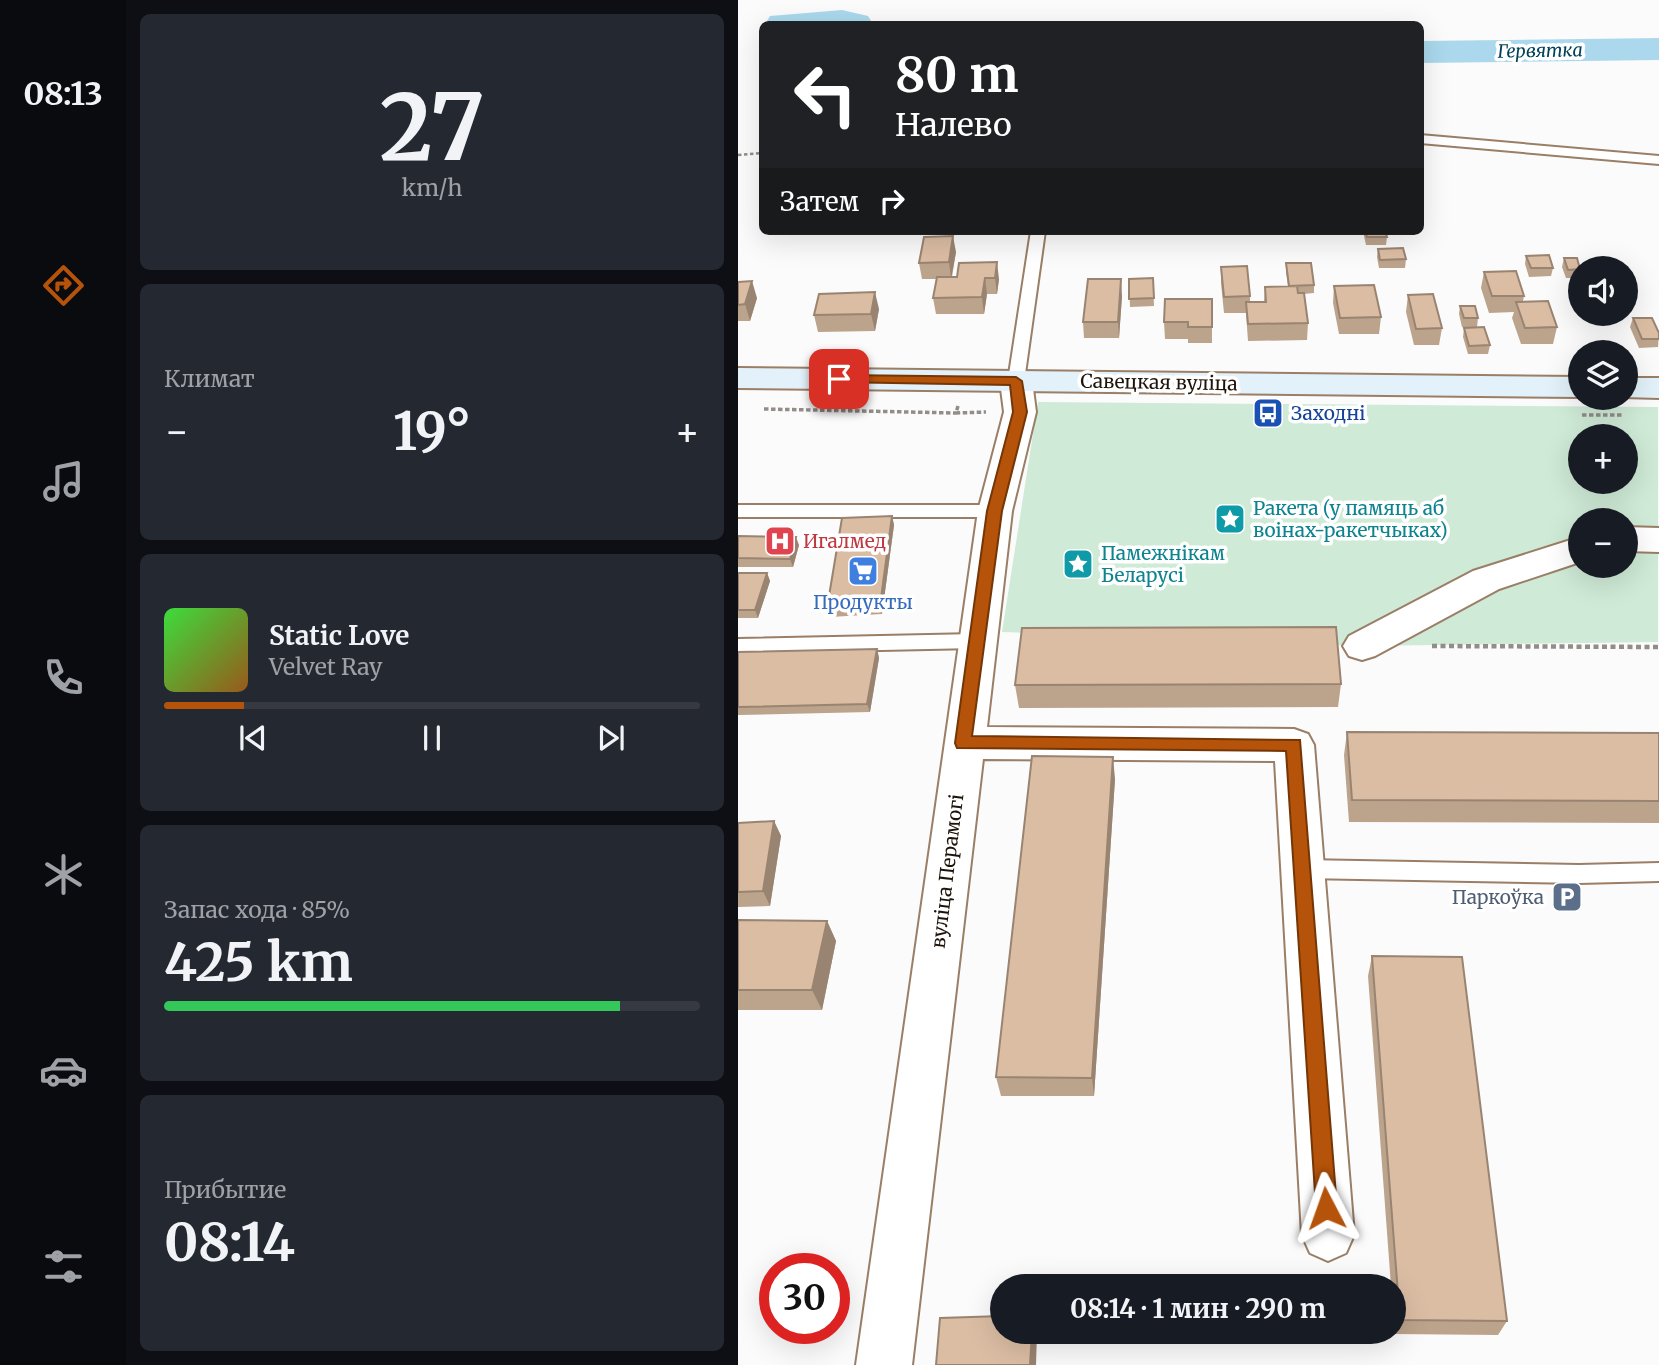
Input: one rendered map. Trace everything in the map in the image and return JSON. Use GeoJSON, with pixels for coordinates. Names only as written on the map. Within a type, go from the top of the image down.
{"type":"FeatureCollection","features":[{"type":"Feature","properties":{"kind":"main road","name":"Савецкая вуліца"},"geometry":{"type":"LineString","coordinates":[[738,378],[1568,387]]}},
{"type":"Feature","properties":{"kind":"main road"},"geometry":{"type":"LineString","coordinates":[[1638,388],[1658,388]]}},
{"type":"Feature","properties":{"kind":"street","name":"вуліца Перамогі"},"geometry":{"type":"LineString","coordinates":[[884,1365],[976,641],[995,511],[1020,412],[1016,381]]}},
{"type":"Feature","properties":{"kind":"street"},"geometry":{"type":"LineString","coordinates":[[1638,539],[1658,540]]}},
{"type":"Feature","properties":{"kind":"street"},"geometry":{"type":"LineString","coordinates":[[1362,646],[1486,580],[1568,554]]}},
{"type":"Feature","properties":{"kind":"street"},"geometry":{"type":"LineString","coordinates":[[963,743],[1294,745],[1328,1235]]}},
{"type":"Feature","properties":{"kind":"lane"},"geometry":{"type":"LineString","coordinates":[[1424,139],[1658,160]]}},
{"type":"Feature","properties":{"kind":"lane"},"geometry":{"type":"LineString","coordinates":[[1016,381],[1037,235]]}},
{"type":"Feature","properties":{"kind":"lane"},"geometry":{"type":"LineString","coordinates":[[738,511],[995,511]]}},
{"type":"Feature","properties":{"kind":"lane"},"geometry":{"type":"LineString","coordinates":[[738,646],[976,641]]}},
{"type":"Feature","properties":{"kind":"lane"},"geometry":{"type":"LineString","coordinates":[[1303,869],[1579,874],[1658,872]]}},
{"type":"Feature","properties":{"kind":"path"},"geometry":{"type":"LineString","coordinates":[[738,155],[759,153]]}},
{"type":"Feature","properties":{"kind":"path"},"geometry":{"type":"LineString","coordinates":[[752,409],[956,413]]}},
{"type":"Feature","properties":{"kind":"path"},"geometry":{"type":"LineString","coordinates":[[1430,646],[1658,647]]}},
{"type":"Feature","properties":{"kind":"green space"},"geometry":{"type":"Polygon","coordinates":[[[1038,402],[1568,406],[1568,410],[1638,410],[1638,407],[1658,407],[1658,642],[1362,646],[1002,632],[1038,402]]]}},
{"type":"Feature","properties":{"kind":"building"},"geometry":{"type":"Polygon","coordinates":[[[1366,235],[1387,237],[1367,237],[1366,235]]]}},
{"type":"Feature","properties":{"kind":"building"},"geometry":{"type":"Polygon","coordinates":[[[953,236],[949,262],[919,263],[924,237],[953,236]]]}},
{"type":"Feature","properties":{"kind":"building"},"geometry":{"type":"Polygon","coordinates":[[[1403,248],[1406,259],[1380,260],[1378,249],[1403,248]]]}},
{"type":"Feature","properties":{"kind":"building"},"geometry":{"type":"Polygon","coordinates":[[[1549,255],[1553,268],[1531,268],[1526,256],[1549,255]]]}},
{"type":"Feature","properties":{"kind":"building"},"geometry":{"type":"Polygon","coordinates":[[[997,262],[995,278],[985,278],[982,297],[933,298],[937,277],[957,277],[959,263],[997,262]]]}},
{"type":"Feature","properties":{"kind":"building"},"geometry":{"type":"Polygon","coordinates":[[[1286,263],[1311,263],[1314,285],[1289,286],[1286,263]]]}},
{"type":"Feature","properties":{"kind":"building"},"geometry":{"type":"Polygon","coordinates":[[[1247,266],[1250,296],[1224,297],[1221,267],[1247,266]]]}},
{"type":"Feature","properties":{"kind":"building"},"geometry":{"type":"Polygon","coordinates":[[[1516,271],[1524,296],[1492,296],[1484,272],[1516,271]]]}},
{"type":"Feature","properties":{"kind":"building"},"geometry":{"type":"Polygon","coordinates":[[[1153,278],[1154,298],[1129,299],[1129,279],[1153,278]]]}},
{"type":"Feature","properties":{"kind":"building"},"geometry":{"type":"Polygon","coordinates":[[[1088,279],[1121,279],[1118,322],[1083,322],[1088,279]]]}},
{"type":"Feature","properties":{"kind":"building"},"geometry":{"type":"Polygon","coordinates":[[[752,281],[745,304],[738,305],[738,282],[752,281]]]}},
{"type":"Feature","properties":{"kind":"building"},"geometry":{"type":"Polygon","coordinates":[[[1374,285],[1381,317],[1340,318],[1334,286],[1374,285]]]}},
{"type":"Feature","properties":{"kind":"building"},"geometry":{"type":"Polygon","coordinates":[[[1297,286],[1298,293],[1304,293],[1308,323],[1248,324],[1246,302],[1266,302],[1265,287],[1297,286]]]}},
{"type":"Feature","properties":{"kind":"building"},"geometry":{"type":"Polygon","coordinates":[[[875,292],[871,314],[814,315],[819,294],[875,292]]]}},
{"type":"Feature","properties":{"kind":"building"},"geometry":{"type":"Polygon","coordinates":[[[1433,294],[1442,328],[1416,329],[1408,295],[1433,294]]]}},
{"type":"Feature","properties":{"kind":"building"},"geometry":{"type":"Polygon","coordinates":[[[1165,299],[1212,299],[1212,327],[1188,327],[1188,322],[1164,322],[1165,299]]]}},
{"type":"Feature","properties":{"kind":"building"},"geometry":{"type":"Polygon","coordinates":[[[1548,301],[1557,327],[1525,328],[1516,302],[1548,301]]]}},
{"type":"Feature","properties":{"kind":"building"},"geometry":{"type":"Polygon","coordinates":[[[1460,306],[1475,306],[1478,318],[1464,318],[1460,306]]]}},
{"type":"Feature","properties":{"kind":"building"},"geometry":{"type":"Polygon","coordinates":[[[1638,318],[1652,318],[1659,339],[1642,339],[1636,326],[1638,318]]]}},
{"type":"Feature","properties":{"kind":"building"},"geometry":{"type":"Polygon","coordinates":[[[1484,327],[1490,345],[1469,346],[1464,328],[1484,327]]]}},
{"type":"Feature","properties":{"kind":"building","name":"Продукты"},"geometry":{"type":"Polygon","coordinates":[[[892,516],[880,606],[827,608],[842,518],[892,516]]]}},
{"type":"Feature","properties":{"kind":"building"},"geometry":{"type":"Polygon","coordinates":[[[738,536],[796,537],[790,559],[738,558],[738,536]]]}},
{"type":"Feature","properties":{"kind":"building"},"geometry":{"type":"Polygon","coordinates":[[[738,573],[767,573],[755,610],[738,610],[738,573]]]}},
{"type":"Feature","properties":{"kind":"building"},"geometry":{"type":"Polygon","coordinates":[[[1336,627],[1341,684],[1015,685],[1022,628],[1336,627]]]}},
{"type":"Feature","properties":{"kind":"building"},"geometry":{"type":"Polygon","coordinates":[[[877,649],[867,704],[738,707],[738,652],[877,649]]]}},
{"type":"Feature","properties":{"kind":"building"},"geometry":{"type":"Polygon","coordinates":[[[1347,732],[1659,733],[1659,801],[1352,800],[1347,732]]]}},
{"type":"Feature","properties":{"kind":"building"},"geometry":{"type":"Polygon","coordinates":[[[1032,756],[1113,757],[1092,1078],[996,1077],[1032,756]]]}},
{"type":"Feature","properties":{"kind":"building"},"geometry":{"type":"Polygon","coordinates":[[[774,821],[763,891],[738,892],[738,823],[774,821]]]}},
{"type":"Feature","properties":{"kind":"building"},"geometry":{"type":"Polygon","coordinates":[[[738,920],[827,921],[812,990],[738,990],[738,920]]]}},
{"type":"Feature","properties":{"kind":"building"},"geometry":{"type":"Polygon","coordinates":[[[1372,956],[1462,957],[1507,1321],[1406,1320],[1406,1274],[1396,1274],[1372,956]]]}},
{"type":"Feature","properties":{"kind":"building"},"geometry":{"type":"Polygon","coordinates":[[[990,1316],[990,1344],[1031,1344],[1030,1365],[936,1365],[940,1318],[990,1316]]]}},
{"type":"Feature","properties":{"kind":"waterway","name":"Гервятка"},"geometry":{"type":"LineString","coordinates":[[1424,52],[1659,49]]}},
{"type":"Feature","properties":{"kind":"place","name":"Заходні"},"geometry":{"type":"Point","coordinates":[1268,413]}},
{"type":"Feature","properties":{"kind":"place","name":"Ракета (у памяць аб воінах-ракетчыках)"},"geometry":{"type":"Point","coordinates":[1230,519]}},
{"type":"Feature","properties":{"kind":"place","name":"Игалмед"},"geometry":{"type":"Point","coordinates":[780,541]}},
{"type":"Feature","properties":{"kind":"place","name":"Памежнікам Беларусі"},"geometry":{"type":"Point","coordinates":[1078,564]}},
{"type":"Feature","properties":{"kind":"place","name":"Продукты"},"geometry":{"type":"Point","coordinates":[863,571]}},
{"type":"Feature","properties":{"kind":"place","name":"Паркоўка"},"geometry":{"type":"Point","coordinates":[1567,897]}},
{"type":"Feature","properties":{"kind":"route"},"geometry":{"type":"LineString","coordinates":[[839,379],[1016,381],[1020,412],[995,511],[963,743],[1294,745],[1326,1208]]}}]}
